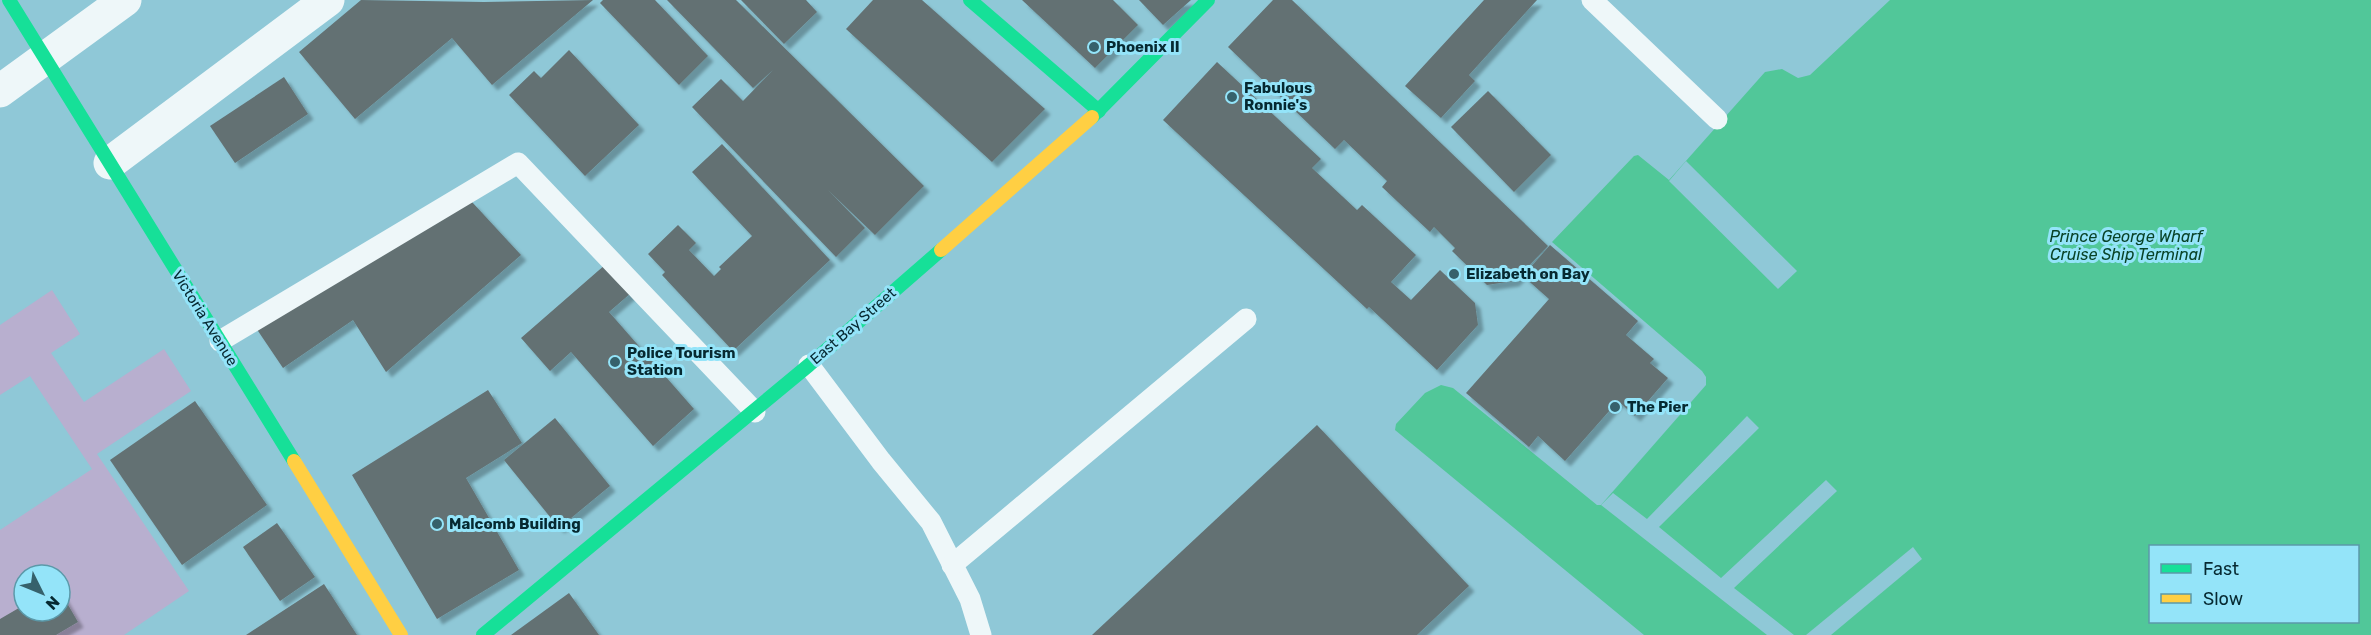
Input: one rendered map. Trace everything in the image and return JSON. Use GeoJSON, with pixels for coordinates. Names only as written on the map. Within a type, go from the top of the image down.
{"type":"FeatureCollection","features":[{"type":"Feature","properties":{"kind":"main road","name":"Victoria Avenue"},"geometry":{"type":"LineString","coordinates":[[9,0],[401,635]]}},
{"type":"Feature","properties":{"kind":"main road"},"geometry":{"type":"LineString","coordinates":[[970,0],[1098,111]]}},
{"type":"Feature","properties":{"kind":"main road","name":"East Bay Street"},"geometry":{"type":"LineString","coordinates":[[483,635],[809,365],[1098,111],[1208,0]]}},
{"type":"Feature","properties":{"kind":"street"},"geometry":{"type":"LineString","coordinates":[[0,91],[125,0]]}},
{"type":"Feature","properties":{"kind":"street"},"geometry":{"type":"LineString","coordinates":[[110,163],[328,0]]}},
{"type":"Feature","properties":{"kind":"lane"},"geometry":{"type":"LineString","coordinates":[[1592,0],[1717,119]]}},
{"type":"Feature","properties":{"kind":"lane"},"geometry":{"type":"LineString","coordinates":[[220,341],[518,163],[755,412]]}},
{"type":"Feature","properties":{"kind":"lane"},"geometry":{"type":"LineString","coordinates":[[952,565],[1246,319]]}},
{"type":"Feature","properties":{"kind":"lane"},"geometry":{"type":"LineString","coordinates":[[809,365],[881,461],[931,522],[970,598],[981,635]]}},
{"type":"Feature","properties":{"kind":"shaded area"},"geometry":{"type":"Polygon","coordinates":[[[52,290],[80,334],[51,353],[84,402],[164,349],[191,391],[97,454],[189,591],[124,635],[0,635],[0,530],[92,469],[30,376],[0,395],[0,325],[52,290]]]}},
{"type":"Feature","properties":{"kind":"water","name":"Prince George Wharf Cruise Ship Terminal"},"geometry":{"type":"Polygon","coordinates":[[[1890,0],[2371,0],[2371,635],[1644,635],[1395,430],[1396,424],[1425,393],[1441,385],[1453,388],[1597,505],[1601,505],[1706,385],[1706,377],[1702,371],[1552,242],[1634,156],[1638,155],[1669,180],[1765,72],[1782,69],[1798,78],[1810,75],[1890,0]]]}},
{"type":"Feature","properties":{"kind":"pier"},"geometry":{"type":"Polygon","coordinates":[[[1686,161],[1797,271],[1778,289],[1669,181],[1686,161]]]}},
{"type":"Feature","properties":{"kind":"pier"},"geometry":{"type":"Polygon","coordinates":[[[1747,416],[1759,428],[1659,527],[1721,578],[1826,480],[1837,491],[1734,588],[1794,635],[1767,635],[1601,505],[1613,493],[1647,519],[1747,416]]]}},
{"type":"Feature","properties":{"kind":"pier"},"geometry":{"type":"Polygon","coordinates":[[[1913,547],[1922,559],[1831,635],[1806,635],[1913,547]]]}},
{"type":"Feature","properties":{"kind":"building"},"geometry":{"type":"Polygon","coordinates":[[[361,0],[484,2],[593,0],[492,85],[452,38],[355,119],[299,52],[361,0]]]}},
{"type":"Feature","properties":{"kind":"building"},"geometry":{"type":"Polygon","coordinates":[[[603,0],[655,0],[708,56],[679,85],[600,3],[603,0]]]}},
{"type":"Feature","properties":{"kind":"building"},"geometry":{"type":"Polygon","coordinates":[[[667,0],[736,0],[924,186],[875,235],[828,190],[865,228],[836,257],[692,107],[721,79],[743,101],[773,70],[753,88],[667,0]]]}},
{"type":"Feature","properties":{"kind":"building"},"geometry":{"type":"Polygon","coordinates":[[[741,0],[806,0],[817,12],[784,44],[741,0]]]}},
{"type":"Feature","properties":{"kind":"building"},"geometry":{"type":"Polygon","coordinates":[[[873,0],[922,0],[1045,109],[992,162],[846,29],[873,0]]]}},
{"type":"Feature","properties":{"kind":"building","name":"Phoenix II"},"geometry":{"type":"Polygon","coordinates":[[[1022,0],[1113,0],[1138,25],[1095,68],[1022,0]]]}},
{"type":"Feature","properties":{"kind":"building"},"geometry":{"type":"Polygon","coordinates":[[[1139,0],[1191,0],[1163,25],[1139,0]]]}},
{"type":"Feature","properties":{"kind":"building"},"geometry":{"type":"Polygon","coordinates":[[[1273,0],[1292,0],[1548,246],[1514,281],[1487,285],[1452,251],[1455,248],[1434,227],[1430,232],[1382,187],[1387,181],[1344,140],[1335,149],[1228,47],[1273,0]]]}},
{"type":"Feature","properties":{"kind":"building"},"geometry":{"type":"Polygon","coordinates":[[[1484,0],[1537,0],[1469,75],[1475,81],[1441,118],[1405,86],[1484,0]]]}},
{"type":"Feature","properties":{"kind":"building"},"geometry":{"type":"Polygon","coordinates":[[[569,50],[639,125],[585,176],[509,95],[534,71],[541,78],[569,50]]]}},
{"type":"Feature","properties":{"kind":"building"},"geometry":{"type":"Polygon","coordinates":[[[1217,62],[1321,159],[1312,168],[1357,210],[1362,205],[1416,255],[1391,282],[1411,300],[1440,270],[1475,303],[1478,325],[1437,370],[1369,307],[1367,309],[1163,120],[1217,62]]]}},
{"type":"Feature","properties":{"kind":"building"},"geometry":{"type":"Polygon","coordinates":[[[284,77],[308,114],[235,163],[210,126],[284,77]]]}},
{"type":"Feature","properties":{"kind":"building"},"geometry":{"type":"Polygon","coordinates":[[[1488,91],[1551,155],[1514,192],[1451,127],[1488,91]]]}},
{"type":"Feature","properties":{"kind":"building"},"geometry":{"type":"Polygon","coordinates":[[[722,144],[830,260],[733,351],[662,275],[665,272],[648,254],[678,225],[696,243],[689,250],[714,276],[721,269],[719,267],[752,236],[692,172],[722,144]]]}},
{"type":"Feature","properties":{"kind":"building"},"geometry":{"type":"Polygon","coordinates":[[[472,202],[521,255],[386,372],[353,320],[283,368],[256,328],[472,202]]]}},
{"type":"Feature","properties":{"kind":"building"},"geometry":{"type":"Polygon","coordinates":[[[1550,245],[1638,321],[1626,335],[1654,359],[1650,363],[1668,378],[1635,416],[1618,401],[1565,461],[1538,436],[1529,447],[1466,393],[1549,299],[1523,276],[1550,245]]]}},
{"type":"Feature","properties":{"kind":"building","name":"Police Tourism Station"},"geometry":{"type":"Polygon","coordinates":[[[606,264],[631,293],[609,312],[694,409],[653,446],[571,352],[550,371],[521,338],[606,264]]]}},
{"type":"Feature","properties":{"kind":"building","name":"Malcomb Building"},"geometry":{"type":"Polygon","coordinates":[[[488,390],[522,443],[466,478],[519,570],[437,619],[352,475],[488,390]]]}},
{"type":"Feature","properties":{"kind":"building"},"geometry":{"type":"Polygon","coordinates":[[[195,401],[267,505],[182,565],[110,460],[195,401]]]}},
{"type":"Feature","properties":{"kind":"building"},"geometry":{"type":"Polygon","coordinates":[[[555,418],[610,486],[559,528],[504,460],[555,418]]]}},
{"type":"Feature","properties":{"kind":"building"},"geometry":{"type":"Polygon","coordinates":[[[1317,425],[1469,586],[1417,635],[1092,635],[1317,425]]]}},
{"type":"Feature","properties":{"kind":"building"},"geometry":{"type":"Polygon","coordinates":[[[277,523],[315,577],[280,601],[243,547],[277,523]]]}},
{"type":"Feature","properties":{"kind":"building"},"geometry":{"type":"Polygon","coordinates":[[[324,584],[357,635],[246,635],[324,584]]]}},
{"type":"Feature","properties":{"kind":"building"},"geometry":{"type":"Polygon","coordinates":[[[569,593],[599,635],[511,635],[569,593]]]}},
{"type":"Feature","properties":{"kind":"building"},"geometry":{"type":"Polygon","coordinates":[[[12,612],[12,623],[72,623],[72,612],[78,622],[56,635],[0,635],[0,619],[12,612]]]}},
{"type":"Feature","properties":{"kind":"traffic: fast"},"geometry":{"type":"LineString","coordinates":[[9,0],[294,461]]}},
{"type":"Feature","properties":{"kind":"traffic: fast"},"geometry":{"type":"LineString","coordinates":[[970,0],[1099,111]]}},
{"type":"Feature","properties":{"kind":"traffic: fast"},"geometry":{"type":"LineString","coordinates":[[1092,117],[1208,0]]}},
{"type":"Feature","properties":{"kind":"traffic: fast"},"geometry":{"type":"LineString","coordinates":[[483,635],[809,365],[941,250]]}},
{"type":"Feature","properties":{"kind":"traffic: slow"},"geometry":{"type":"LineString","coordinates":[[941,250],[1092,117]]}},
{"type":"Feature","properties":{"kind":"traffic: slow"},"geometry":{"type":"LineString","coordinates":[[294,461],[401,635]]}},
{"type":"Feature","properties":{"kind":"place","name":"Phoenix II"},"geometry":{"type":"Point","coordinates":[1094,47]}},
{"type":"Feature","properties":{"kind":"place","name":"Fabulous Ronnie's"},"geometry":{"type":"Point","coordinates":[1232,97]}},
{"type":"Feature","properties":{"kind":"place","name":"Elizabeth on Bay"},"geometry":{"type":"Point","coordinates":[1454,274]}},
{"type":"Feature","properties":{"kind":"place","name":"Police Tourism Station"},"geometry":{"type":"Point","coordinates":[615,362]}},
{"type":"Feature","properties":{"kind":"place","name":"The Pier"},"geometry":{"type":"Point","coordinates":[1615,407]}},
{"type":"Feature","properties":{"kind":"place","name":"Malcomb Building"},"geometry":{"type":"Point","coordinates":[437,524]}}]}
